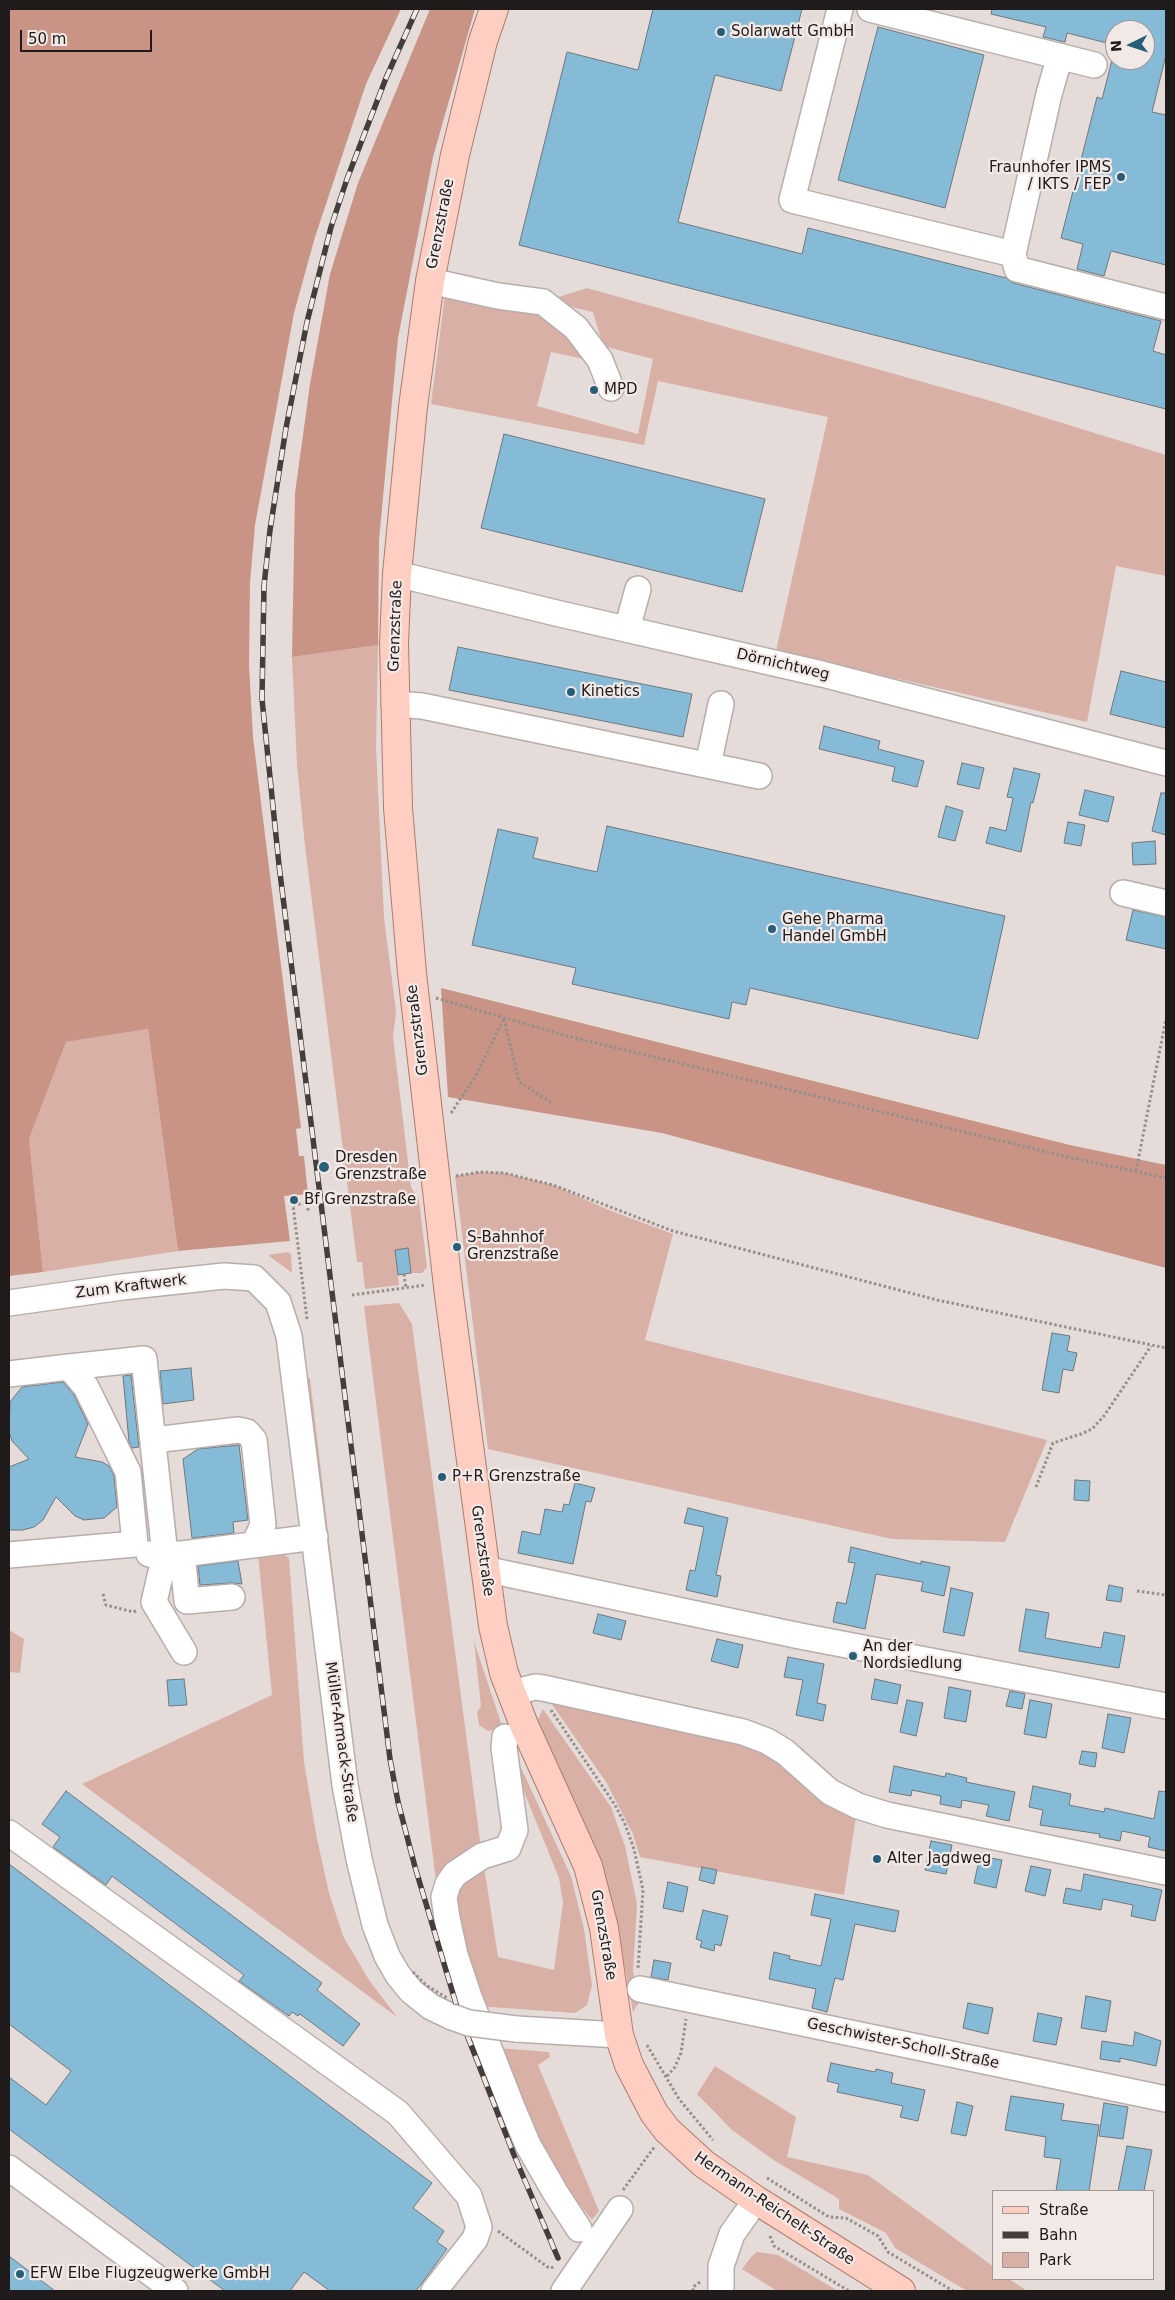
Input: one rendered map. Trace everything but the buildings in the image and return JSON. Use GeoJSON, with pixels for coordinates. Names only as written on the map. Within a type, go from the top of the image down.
{"type":"FeatureCollection","features":[{"type":"Feature","properties":{"kind":"main road","name":"Grenzstraße"},"geometry":{"type":"LineString","coordinates":[[494,9],[483,41],[455,154],[430,281],[413,408],[397,574],[394,704],[398,808],[414,991],[430,1135],[484,1569],[493,1626],[504,1673],[523,1690],[524,1725],[588,1866],[604,1928],[619,2035]]}},
{"type":"Feature","properties":{"kind":"main road","name":"Hermann-Reichelt-Straße"},"geometry":{"type":"LineString","coordinates":[[619,2035],[629,2065],[641,2090],[667,2130],[704,2164],[758,2187],[901,2291]]}},
{"type":"Feature","properties":{"kind":"street"},"geometry":{"type":"LineString","coordinates":[[840,9],[792,200],[1013,254]]}},
{"type":"Feature","properties":{"kind":"street"},"geometry":{"type":"LineString","coordinates":[[870,9],[1094,64]]}},
{"type":"Feature","properties":{"kind":"street"},"geometry":{"type":"LineString","coordinates":[[1060,56],[1049,94],[1013,254],[1018,269],[1166,307]]}},
{"type":"Feature","properties":{"kind":"street"},"geometry":{"type":"LineString","coordinates":[[430,281],[498,296],[543,302],[576,328],[600,360],[611,388]]}},
{"type":"Feature","properties":{"kind":"street","name":"Dörnichtweg"},"geometry":{"type":"LineString","coordinates":[[397,574],[627,630],[822,674],[1166,763]]}},
{"type":"Feature","properties":{"kind":"street"},"geometry":{"type":"LineString","coordinates":[[627,630],[638,589]]}},
{"type":"Feature","properties":{"kind":"street"},"geometry":{"type":"LineString","coordinates":[[394,704],[422,706],[759,776]]}},
{"type":"Feature","properties":{"kind":"street"},"geometry":{"type":"LineString","coordinates":[[708,765],[721,704]]}},
{"type":"Feature","properties":{"kind":"street"},"geometry":{"type":"LineString","coordinates":[[1123,893],[1166,904]]}},
{"type":"Feature","properties":{"kind":"street","name":"Zum Kraftwerk"},"geometry":{"type":"LineString","coordinates":[[9,1303],[122,1287],[224,1276],[254,1278]]}},
{"type":"Feature","properties":{"kind":"street","name":"Müller-Armack-Straße"},"geometry":{"type":"LineString","coordinates":[[254,1278],[278,1302],[289,1336],[345,1785],[359,1859],[375,1925],[387,1956],[398,1975],[411,1991],[431,2007],[469,2023],[516,2029],[619,2035]]}},
{"type":"Feature","properties":{"kind":"street"},"geometry":{"type":"LineString","coordinates":[[9,1374],[144,1359],[154,1440],[174,1554],[187,1601],[232,1597]]}},
{"type":"Feature","properties":{"kind":"street"},"geometry":{"type":"LineString","coordinates":[[69,1367],[86,1387],[128,1472],[134,1544],[145,1554],[174,1554],[315,1537]]}},
{"type":"Feature","properties":{"kind":"street"},"geometry":{"type":"LineString","coordinates":[[154,1440],[238,1430],[247,1432],[254,1440],[263,1525],[254,1544]]}},
{"type":"Feature","properties":{"kind":"street"},"geometry":{"type":"LineString","coordinates":[[9,1555],[134,1544]]}},
{"type":"Feature","properties":{"kind":"street"},"geometry":{"type":"LineString","coordinates":[[174,1554],[154,1602],[184,1652]]}},
{"type":"Feature","properties":{"kind":"street"},"geometry":{"type":"LineString","coordinates":[[484,1569],[800,1636],[1166,1706]]}},
{"type":"Feature","properties":{"kind":"street"},"geometry":{"type":"LineString","coordinates":[[523,1690],[743,1732],[767,1741],[785,1752],[830,1792],[858,1806],[887,1815],[1166,1872]]}},
{"type":"Feature","properties":{"kind":"street"},"geometry":{"type":"LineString","coordinates":[[505,1737],[504,1748],[515,1830],[508,1848],[482,1856],[455,1874],[448,1884],[444,1897],[447,1918],[455,1955],[469,1997],[528,2145],[579,2229]]}},
{"type":"Feature","properties":{"kind":"street"},"geometry":{"type":"LineString","coordinates":[[9,1833],[398,2114],[469,2196],[479,2227],[475,2239],[434,2291]]}},
{"type":"Feature","properties":{"kind":"street","name":"Geschwister-Scholl-Straße"},"geometry":{"type":"LineString","coordinates":[[640,1989],[1166,2099]]}},
{"type":"Feature","properties":{"kind":"street"},"geometry":{"type":"LineString","coordinates":[[9,2168],[175,2291]]}},
{"type":"Feature","properties":{"kind":"street"},"geometry":{"type":"LineString","coordinates":[[721,2291],[721,2266],[732,2234],[758,2187]]}},
{"type":"Feature","properties":{"kind":"street"},"geometry":{"type":"LineString","coordinates":[[564,2291],[620,2209]]}},
{"type":"Feature","properties":{"kind":"path"},"geometry":{"type":"LineString","coordinates":[[414,991],[571,1037],[1166,1178]]}},
{"type":"Feature","properties":{"kind":"path"},"geometry":{"type":"LineString","coordinates":[[504,1018],[520,1082],[552,1103]]}},
{"type":"Feature","properties":{"kind":"path"},"geometry":{"type":"LineString","coordinates":[[430,1135],[444,1122],[477,1074],[504,1018]]}},
{"type":"Feature","properties":{"kind":"path"},"geometry":{"type":"LineString","coordinates":[[1136,1171],[1166,1019]]}},
{"type":"Feature","properties":{"kind":"path"},"geometry":{"type":"LineString","coordinates":[[436,1179],[480,1172],[504,1173],[553,1185],[672,1231],[937,1300],[1166,1348]]}},
{"type":"Feature","properties":{"kind":"path"},"geometry":{"type":"LineString","coordinates":[[302,1282],[293,1205],[317,1202]]}},
{"type":"Feature","properties":{"kind":"path"},"geometry":{"type":"LineString","coordinates":[[308,1204],[308,1212]]}},
{"type":"Feature","properties":{"kind":"path"},"geometry":{"type":"LineString","coordinates":[[352,1294],[425,1286],[433,1274],[447,1273]]}},
{"type":"Feature","properties":{"kind":"path"},"geometry":{"type":"LineString","coordinates":[[404,1274],[406,1288]]}},
{"type":"Feature","properties":{"kind":"path"},"geometry":{"type":"LineString","coordinates":[[1036,1487],[1053,1443],[1081,1434],[1092,1428],[1104,1416],[1151,1346]]}},
{"type":"Feature","properties":{"kind":"path"},"geometry":{"type":"LineString","coordinates":[[1137,1591],[1166,1595]]}},
{"type":"Feature","properties":{"kind":"path"},"geometry":{"type":"LineString","coordinates":[[103,1594],[106,1605],[133,1612],[154,1602]]}},
{"type":"Feature","properties":{"kind":"path"},"geometry":{"type":"LineString","coordinates":[[523,1690],[615,1805],[631,1841],[643,1890],[637,1962],[640,1989]]}},
{"type":"Feature","properties":{"kind":"path"},"geometry":{"type":"LineString","coordinates":[[667,2076],[675,2067],[682,2053],[685,2032]]}},
{"type":"Feature","properties":{"kind":"path"},"geometry":{"type":"LineString","coordinates":[[654,2054],[679,2099],[714,2141]]}},
{"type":"Feature","properties":{"kind":"path"},"geometry":{"type":"LineString","coordinates":[[758,2187],[829,2217],[846,2218],[878,2236],[888,2252],[953,2291]]}},
{"type":"Feature","properties":{"kind":"green space"},"geometry":{"type":"Polygon","coordinates":[[[587,288],[991,401],[1166,455],[1166,576],[1116,566],[1087,722],[776,651],[828,417],[658,381],[644,445],[431,404],[445,294],[545,316],[593,361],[551,352],[537,406],[638,434],[653,359],[603,346],[593,312],[546,301],[587,288]]]}},
{"type":"Feature","properties":{"kind":"green space"},"geometry":{"type":"Polygon","coordinates":[[[378,645],[376,748],[384,918],[396,1011],[393,1037],[411,1187],[419,1200],[427,1267],[422,1273],[411,1273],[408,1249],[395,1250],[399,1285],[365,1289],[362,1262],[357,1262],[305,846],[297,765],[292,657],[378,645]]]}},
{"type":"Feature","properties":{"kind":"green space"},"geometry":{"type":"Polygon","coordinates":[[[148,1029],[178,1251],[43,1272],[29,1139],[66,1042],[148,1029]]]}},
{"type":"Feature","properties":{"kind":"green space"},"geometry":{"type":"Polygon","coordinates":[[[480,1172],[504,1173],[553,1185],[611,1211],[673,1234],[645,1340],[1047,1440],[1005,1542],[892,1539],[488,1449],[455,1176],[480,1172]]]}},
{"type":"Feature","properties":{"kind":"green space"},"geometry":{"type":"Polygon","coordinates":[[[288,1252],[291,1254],[292,1273],[268,1255],[288,1252]]]}},
{"type":"Feature","properties":{"kind":"green space"},"geometry":{"type":"Polygon","coordinates":[[[399,1303],[412,1324],[481,1848],[467,1851],[448,1863],[436,1881],[364,1306],[399,1303]]]}},
{"type":"Feature","properties":{"kind":"green space"},"geometry":{"type":"Polygon","coordinates":[[[304,1377],[310,1378],[361,1812],[371,1858],[392,1934],[389,1940],[365,1859],[304,1377]]]}},
{"type":"Feature","properties":{"kind":"green space"},"geometry":{"type":"Polygon","coordinates":[[[279,1551],[289,1558],[304,1762],[316,1834],[329,1893],[343,1936],[369,1980],[397,2017],[82,1784],[272,1695],[258,1554],[279,1551]]]}},
{"type":"Feature","properties":{"kind":"green space"},"geometry":{"type":"Polygon","coordinates":[[[9,1630],[24,1639],[20,1673],[9,1672],[9,1630]]]}},
{"type":"Feature","properties":{"kind":"green space"},"geometry":{"type":"Polygon","coordinates":[[[474,1641],[503,1729],[488,1731],[479,1725],[477,1712],[481,1706],[474,1641]]]}},
{"type":"Feature","properties":{"kind":"green space"},"geometry":{"type":"Polygon","coordinates":[[[565,1700],[708,1732],[774,1755],[856,1817],[844,1895],[640,1857],[633,1834],[606,1782],[551,1703],[565,1700]]]}},
{"type":"Feature","properties":{"kind":"green space"},"geometry":{"type":"Polygon","coordinates":[[[543,1709],[611,1807],[625,1846],[637,1904],[633,1971],[640,2001],[633,2012],[621,1947],[538,1729],[538,1719],[543,1709]]]}},
{"type":"Feature","properties":{"kind":"green space"},"geometry":{"type":"Polygon","coordinates":[[[511,1746],[571,1876],[584,1929],[592,1985],[587,2005],[575,2013],[476,2006],[452,1919],[457,1885],[484,1866],[498,1957],[554,1970],[563,1902],[559,1878],[510,1757],[511,1746]]]}},
{"type":"Feature","properties":{"kind":"green space"},"geometry":{"type":"Polygon","coordinates":[[[498,2048],[549,2052],[550,2057],[538,2065],[599,2211],[592,2220],[567,2189],[546,2155],[498,2048]]]}},
{"type":"Feature","properties":{"kind":"green space"},"geometry":{"type":"Polygon","coordinates":[[[715,2066],[796,2117],[787,2157],[868,2175],[992,2266],[992,2280],[1010,2280],[1027,2291],[967,2291],[895,2248],[886,2233],[839,2209],[839,2199],[772,2159],[732,2130],[697,2094],[715,2066]]]}},
{"type":"Feature","properties":{"kind":"green space"},"geometry":{"type":"Polygon","coordinates":[[[757,2252],[778,2255],[838,2291],[777,2291],[742,2269],[757,2252]]]}},
{"type":"Feature","properties":{"kind":"shaded area"},"geometry":{"type":"Polygon","coordinates":[[[9,9],[401,9],[366,84],[315,237],[294,313],[255,525],[250,583],[249,665],[253,737],[301,1128],[296,1129],[299,1156],[304,1156],[308,1194],[284,1196],[290,1241],[178,1251],[148,1029],[66,1042],[29,1139],[43,1272],[9,1276],[9,9]]]}},
{"type":"Feature","properties":{"kind":"shaded area"},"geometry":{"type":"Polygon","coordinates":[[[430,9],[475,9],[433,157],[398,338],[379,540],[378,645],[292,657],[295,493],[310,384],[330,274],[358,183],[430,9]]]}},
{"type":"Feature","properties":{"kind":"shaded area"},"geometry":{"type":"Polygon","coordinates":[[[441,988],[1070,1145],[1166,1165],[1166,1268],[662,1133],[448,1097],[441,988]]]}},
{"type":"Feature","properties":{"kind":"railway"},"geometry":{"type":"LineString","coordinates":[[417,9],[386,78],[347,179],[331,227],[307,322],[286,428],[270,530],[264,586],[262,699],[279,865],[390,1759],[398,1802],[415,1867],[460,2017],[514,2155],[558,2258]]}},
{"type":"Feature","properties":{"kind":"place","name":"Solarwatt GmbH"},"geometry":{"type":"Point","coordinates":[721,32]}},
{"type":"Feature","properties":{"kind":"place","name":"Fraunhofer IPMS / IKTS / FEP"},"geometry":{"type":"Point","coordinates":[1121,177]}},
{"type":"Feature","properties":{"kind":"place","name":"MPD"},"geometry":{"type":"Point","coordinates":[594,390]}},
{"type":"Feature","properties":{"kind":"place","name":"Kinetics"},"geometry":{"type":"Point","coordinates":[571,692]}},
{"type":"Feature","properties":{"kind":"place","name":"Gehe Pharma Handel GmbH"},"geometry":{"type":"Point","coordinates":[772,929]}},
{"type":"Feature","properties":{"kind":"place","name":"Dresden Grenzstraße"},"geometry":{"type":"Point","coordinates":[324,1167]}},
{"type":"Feature","properties":{"kind":"place","name":"Bf Grenzstraße"},"geometry":{"type":"Point","coordinates":[294,1200]}},
{"type":"Feature","properties":{"kind":"place","name":"S-Bahnhof Grenzstraße"},"geometry":{"type":"Point","coordinates":[457,1247]}},
{"type":"Feature","properties":{"kind":"place","name":"P+R Grenzstraße"},"geometry":{"type":"Point","coordinates":[442,1477]}},
{"type":"Feature","properties":{"kind":"place","name":"An der Nordsiedlung"},"geometry":{"type":"Point","coordinates":[853,1656]}},
{"type":"Feature","properties":{"kind":"place","name":"Alter Jagdweg"},"geometry":{"type":"Point","coordinates":[877,1859]}},
{"type":"Feature","properties":{"kind":"place","name":"EFW Elbe Flugzeugwerke GmbH"},"geometry":{"type":"Point","coordinates":[20,2274]}}]}
